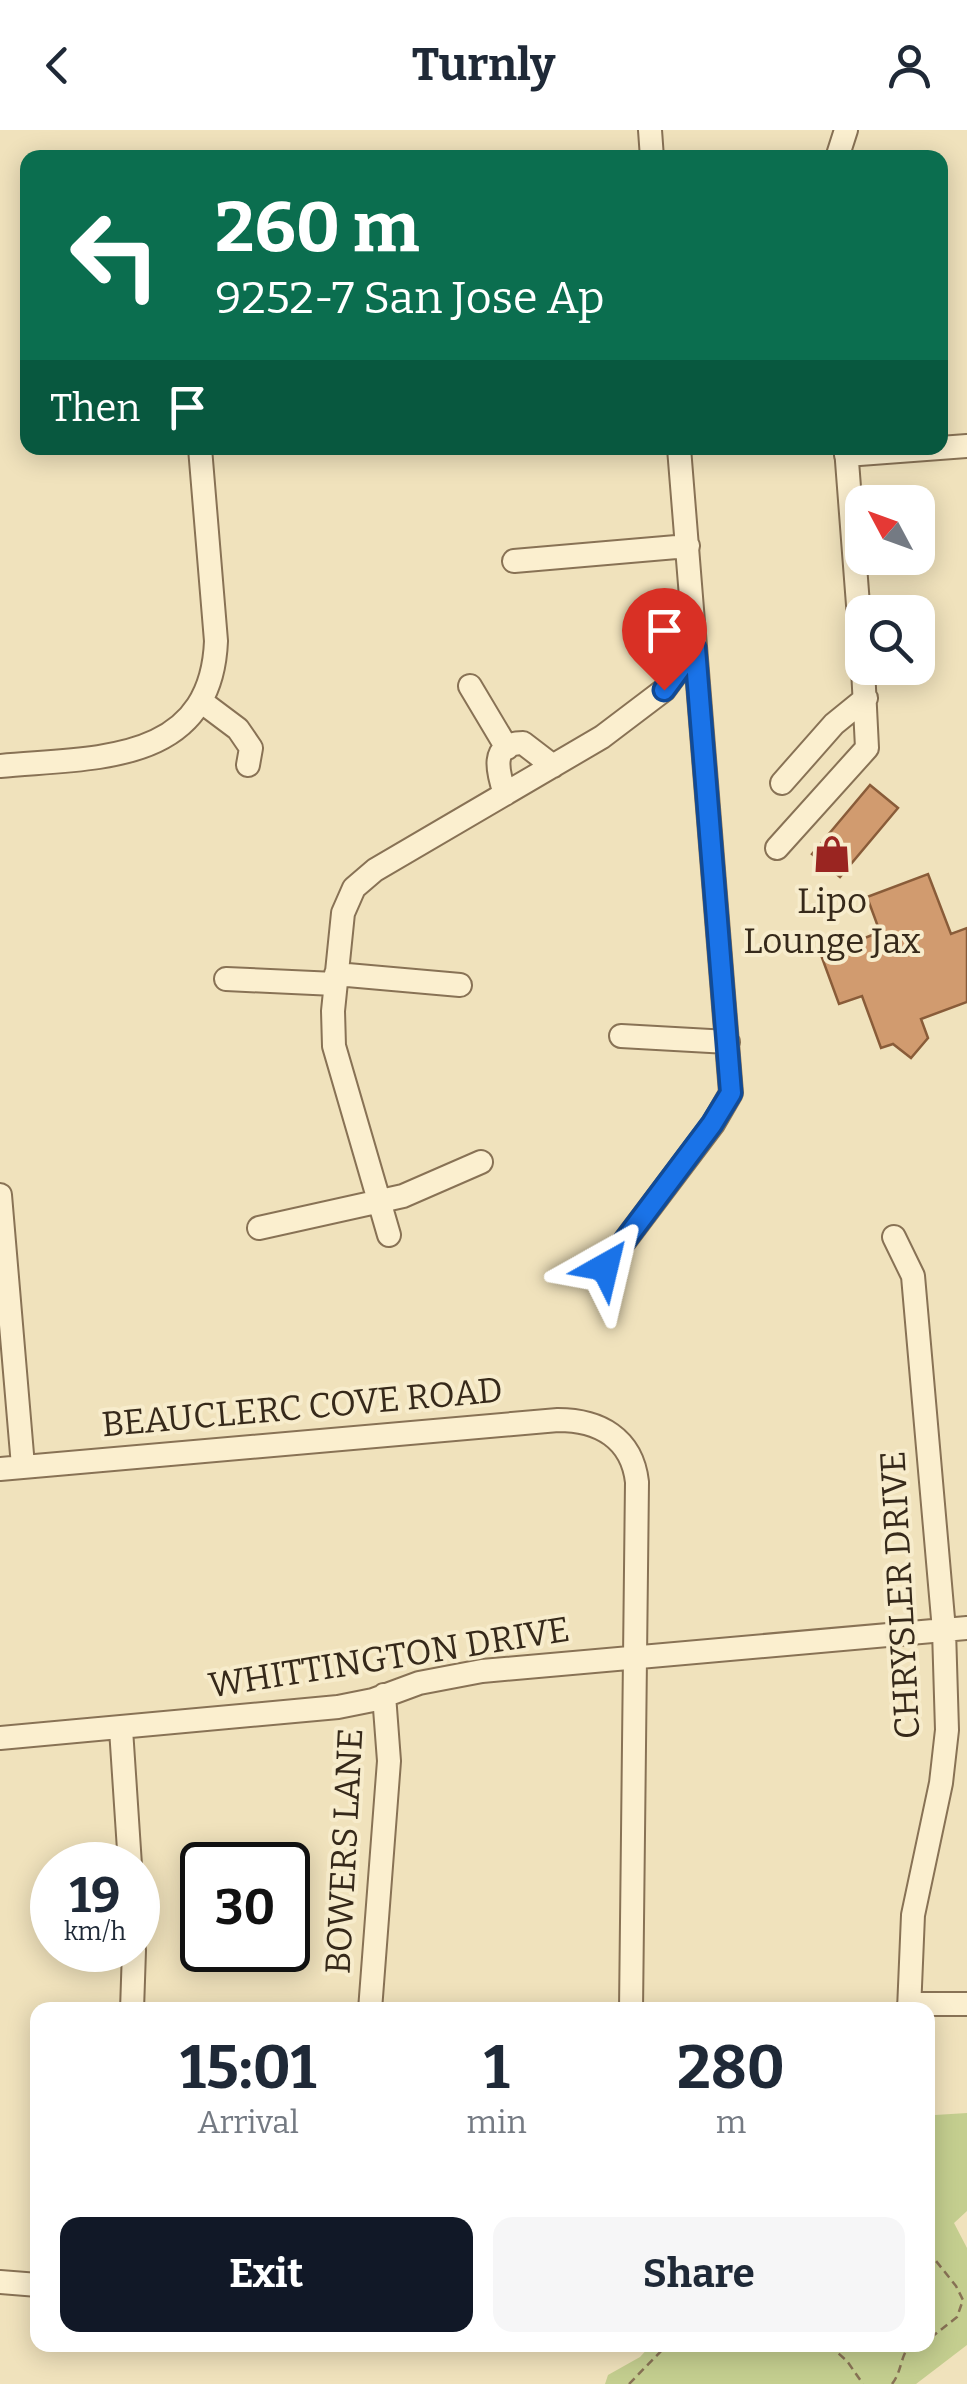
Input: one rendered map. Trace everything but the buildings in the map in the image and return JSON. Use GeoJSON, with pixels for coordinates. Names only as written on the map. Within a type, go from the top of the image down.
{"type":"FeatureCollection","features":[{"type":"Feature","properties":{"kind":"street"},"geometry":{"type":"LineString","coordinates":[[0,766],[120,755],[143,749],[176,730],[202,702],[215,663],[216,642],[201,455]]}},
{"type":"Feature","properties":{"kind":"street"},"geometry":{"type":"LineString","coordinates":[[605,1267],[731,1093],[680,455]]}},
{"type":"Feature","properties":{"kind":"street"},"geometry":{"type":"LineString","coordinates":[[846,455],[857,595]]}},
{"type":"Feature","properties":{"kind":"street"},"geometry":{"type":"LineString","coordinates":[[514,562],[688,546]]}},
{"type":"Feature","properties":{"kind":"street"},"geometry":{"type":"LineString","coordinates":[[389,1235],[334,1046],[343,912],[361,880],[602,737],[664,690],[695,648]]}},
{"type":"Feature","properties":{"kind":"street"},"geometry":{"type":"LineString","coordinates":[[776,848],[867,748],[865,685]]}},
{"type":"Feature","properties":{"kind":"street"},"geometry":{"type":"LineString","coordinates":[[470,686],[507,748]]}},
{"type":"Feature","properties":{"kind":"street"},"geometry":{"type":"LineString","coordinates":[[782,783],[834,724],[866,698]]}},
{"type":"Feature","properties":{"kind":"street"},"geometry":{"type":"LineString","coordinates":[[202,702],[238,729],[250,748],[248,764]]}},
{"type":"Feature","properties":{"kind":"street"},"geometry":{"type":"LineString","coordinates":[[505,794],[496,768],[501,754],[517,742],[524,743],[553,766]]}},
{"type":"Feature","properties":{"kind":"street"},"geometry":{"type":"LineString","coordinates":[[226,979],[460,985]]}},
{"type":"Feature","properties":{"kind":"street"},"geometry":{"type":"LineString","coordinates":[[621,1036],[728,1042]]}},
{"type":"Feature","properties":{"kind":"street"},"geometry":{"type":"LineString","coordinates":[[259,1228],[379,1203],[422,1190],[481,1162]]}},
{"type":"Feature","properties":{"kind":"street"},"geometry":{"type":"LineString","coordinates":[[0,1195],[12,1468]]}},
{"type":"Feature","properties":{"kind":"street","name":"CHRYSLER DRIVE"},"geometry":{"type":"LineString","coordinates":[[894,1237],[913,1276],[956,1630],[940,1784],[913,1915],[909,2002]]}},
{"type":"Feature","properties":{"kind":"street","name":"BEAUCLERC COVE ROAD"},"geometry":{"type":"LineString","coordinates":[[12,1468],[558,1420],[591,1422],[623,1444],[636,1469],[637,1658]]}},
{"type":"Feature","properties":{"kind":"street","name":"WHITTINGTON DRIVE"},"geometry":{"type":"LineString","coordinates":[[0,1738],[338,1707],[420,1683],[482,1671],[956,1630]]}},
{"type":"Feature","properties":{"kind":"street"},"geometry":{"type":"LineString","coordinates":[[631,2002],[637,1658]]}},
{"type":"Feature","properties":{"kind":"street","name":"BOWERS LANE"},"geometry":{"type":"LineString","coordinates":[[371,2002],[389,1761],[384,1696]]}},
{"type":"Feature","properties":{"kind":"street"},"geometry":{"type":"LineString","coordinates":[[121,1729],[128,1842]]}},
{"type":"Feature","properties":{"kind":"street"},"geometry":{"type":"LineString","coordinates":[[132,2002],[133,1972]]}},
{"type":"Feature","properties":{"kind":"street"},"geometry":{"type":"LineString","coordinates":[[935,2006],[967,2004]]}},
{"type":"Feature","properties":{"kind":"street"},"geometry":{"type":"LineString","coordinates":[[0,2282],[30,2284]]}},
{"type":"Feature","properties":{"kind":"path"},"geometry":{"type":"LineString","coordinates":[[935,2260],[963,2300],[957,2317],[935,2334]]}},
{"type":"Feature","properties":{"kind":"path"},"geometry":{"type":"LineString","coordinates":[[629,2384],[660,2352]]}},
{"type":"Feature","properties":{"kind":"path"},"geometry":{"type":"LineString","coordinates":[[837,2352],[863,2384]]}},
{"type":"Feature","properties":{"kind":"path"},"geometry":{"type":"LineString","coordinates":[[892,2384],[901,2372],[904,2352]]}},
{"type":"Feature","properties":{"kind":"green space"},"geometry":{"type":"Polygon","coordinates":[[[967,2113],[967,2211],[954,2223],[967,2248],[967,2345],[916,2384],[605,2384],[608,2375],[645,2352],[935,2352],[935,2115],[967,2113]]]}},
{"type":"Feature","properties":{"kind":"place","name":"Lipo Lounge Jax"},"geometry":{"type":"Point","coordinates":[832,854]}},
{"type":"Feature","properties":{"kind":"route"},"geometry":{"type":"LineString","coordinates":[[605,1267],[731,1093],[695,648],[664,690]]}}]}
